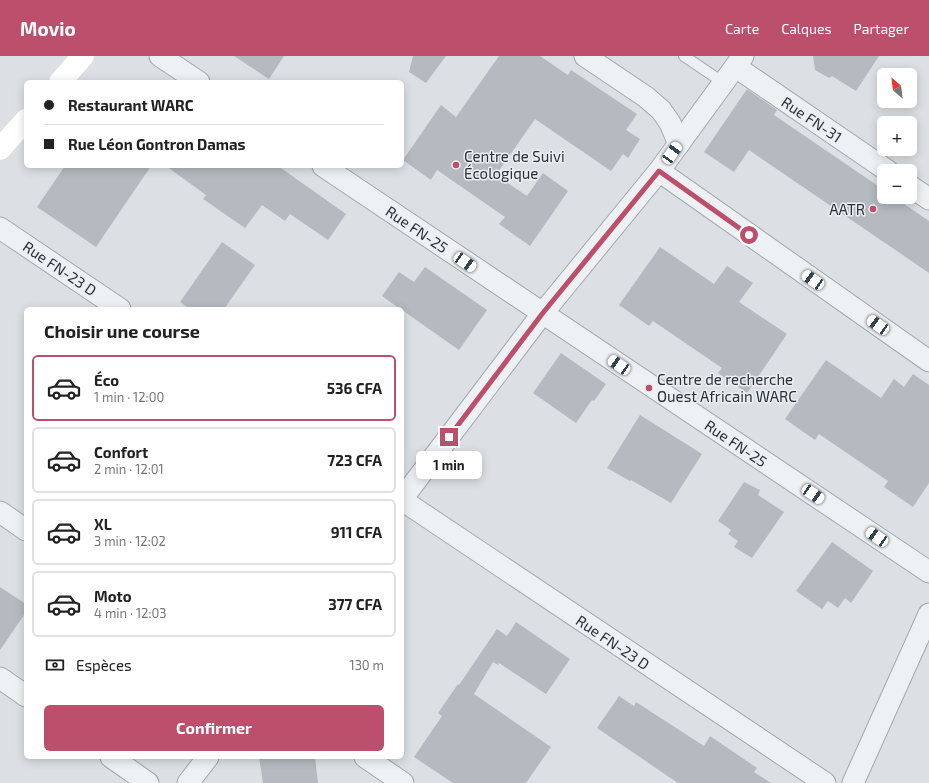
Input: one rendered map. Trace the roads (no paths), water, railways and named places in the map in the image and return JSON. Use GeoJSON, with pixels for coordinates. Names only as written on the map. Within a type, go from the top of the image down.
{"type":"FeatureCollection","features":[{"type":"Feature","properties":{"kind":"street"},"geometry":{"type":"LineString","coordinates":[[62,80],[83,56]]}},
{"type":"Feature","properties":{"kind":"street"},"geometry":{"type":"LineString","coordinates":[[160,56],[196,80]]}},
{"type":"Feature","properties":{"kind":"street"},"geometry":{"type":"LineString","coordinates":[[585,56],[646,97],[661,110],[670,123],[679,144]]}},
{"type":"Feature","properties":{"kind":"street"},"geometry":{"type":"LineString","coordinates":[[404,497],[542,314],[659,171],[734,69]]}},
{"type":"Feature","properties":{"kind":"street","name":"Rue FN-31"},"geometry":{"type":"LineString","coordinates":[[734,69],[877,164]]}},
{"type":"Feature","properties":{"kind":"street"},"geometry":{"type":"LineString","coordinates":[[0,149],[24,122]]}},
{"type":"Feature","properties":{"kind":"street","name":"Rue FN-25"},"geometry":{"type":"LineString","coordinates":[[326,168],[929,572]]}},
{"type":"Feature","properties":{"kind":"street"},"geometry":{"type":"LineString","coordinates":[[659,171],[929,361]]}},
{"type":"Feature","properties":{"kind":"street"},"geometry":{"type":"LineString","coordinates":[[917,191],[929,199]]}},
{"type":"Feature","properties":{"kind":"street","name":"Rue FN-23 D"},"geometry":{"type":"LineString","coordinates":[[0,228],[117,307]]}},
{"type":"Feature","properties":{"kind":"street","name":"Rue FN-23 D"},"geometry":{"type":"LineString","coordinates":[[404,501],[825,783]]}},
{"type":"Feature","properties":{"kind":"street"},"geometry":{"type":"LineString","coordinates":[[0,512],[24,529]]}},
{"type":"Feature","properties":{"kind":"street"},"geometry":{"type":"LineString","coordinates":[[853,783],[929,614]]}},
{"type":"Feature","properties":{"kind":"street"},"geometry":{"type":"LineString","coordinates":[[0,678],[24,695]]}},
{"type":"Feature","properties":{"kind":"street"},"geometry":{"type":"LineString","coordinates":[[114,759],[148,783]]}},
{"type":"Feature","properties":{"kind":"street"},"geometry":{"type":"LineString","coordinates":[[188,783],[206,759]]}},
{"type":"Feature","properties":{"kind":"street"},"geometry":{"type":"LineString","coordinates":[[368,759],[403,783]]}},
{"type":"Feature","properties":{"kind":"lane"},"geometry":{"type":"LineString","coordinates":[[684,56],[734,69]]}},
{"type":"Feature","properties":{"kind":"place","name":"Centre de Suivi Écologique"},"geometry":{"type":"Point","coordinates":[456,165]}},
{"type":"Feature","properties":{"kind":"place","name":"AATR"},"geometry":{"type":"Point","coordinates":[873,209]}},
{"type":"Feature","properties":{"kind":"place","name":"Centre de recherche Ouest Africain WARC"},"geometry":{"type":"Point","coordinates":[649,388]}}]}
